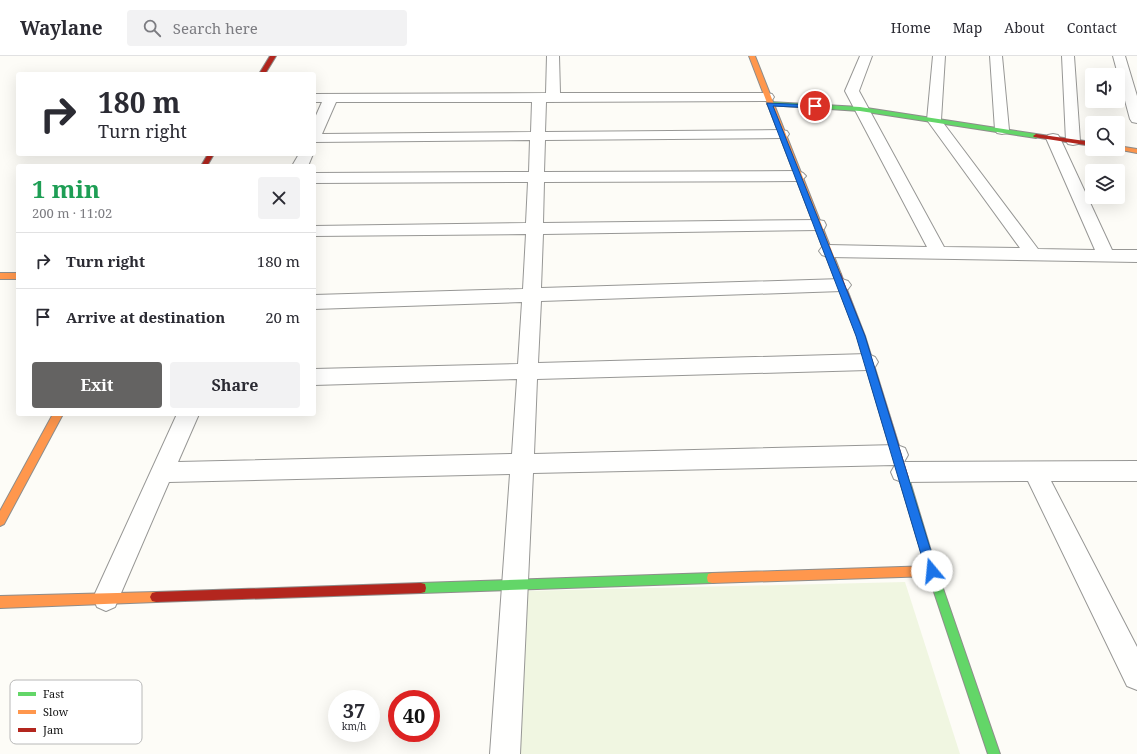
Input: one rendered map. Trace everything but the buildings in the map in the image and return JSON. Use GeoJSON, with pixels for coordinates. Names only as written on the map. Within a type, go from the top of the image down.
{"type":"FeatureCollection","features":[{"type":"Feature","properties":{"kind":"street"},"geometry":{"type":"LineString","coordinates":[[263,72],[273,56]]}},
{"type":"Feature","properties":{"kind":"street"},"geometry":{"type":"LineString","coordinates":[[505,754],[528,371],[538,136],[553,56]]}},
{"type":"Feature","properties":{"kind":"street"},"geometry":{"type":"LineString","coordinates":[[752,56],[768,101],[861,336],[932,571],[994,754]]}},
{"type":"Feature","properties":{"kind":"street"},"geometry":{"type":"LineString","coordinates":[[866,56],[852,91],[860,109],[939,253]]}},
{"type":"Feature","properties":{"kind":"street"},"geometry":{"type":"LineString","coordinates":[[940,56],[934,120],[1034,255]]}},
{"type":"Feature","properties":{"kind":"street"},"geometry":{"type":"LineString","coordinates":[[996,56],[1002,130]]}},
{"type":"Feature","properties":{"kind":"street"},"geometry":{"type":"LineString","coordinates":[[1068,56],[1073,141]]}},
{"type":"Feature","properties":{"kind":"street"},"geometry":{"type":"LineString","coordinates":[[1119,56],[1137,119]]}},
{"type":"Feature","properties":{"kind":"street"},"geometry":{"type":"LineString","coordinates":[[316,98],[546,98],[768,101],[860,109],[1085,143]]}},
{"type":"Feature","properties":{"kind":"street"},"geometry":{"type":"LineString","coordinates":[[316,132],[331,98]]}},
{"type":"Feature","properties":{"kind":"street"},"geometry":{"type":"LineString","coordinates":[[316,137],[782,134]]}},
{"type":"Feature","properties":{"kind":"street"},"geometry":{"type":"LineString","coordinates":[[1053,138],[1106,256]]}},
{"type":"Feature","properties":{"kind":"street"},"geometry":{"type":"LineString","coordinates":[[1125,149],[1137,151]]}},
{"type":"Feature","properties":{"kind":"street"},"geometry":{"type":"LineString","coordinates":[[316,178],[798,176]]}},
{"type":"Feature","properties":{"kind":"street"},"geometry":{"type":"LineString","coordinates":[[316,231],[818,225]]}},
{"type":"Feature","properties":{"kind":"street"},"geometry":{"type":"LineString","coordinates":[[828,251],[1137,256]]}},
{"type":"Feature","properties":{"kind":"street"},"geometry":{"type":"LineString","coordinates":[[0,276],[16,276]]}},
{"type":"Feature","properties":{"kind":"street"},"geometry":{"type":"LineString","coordinates":[[316,302],[842,285]]}},
{"type":"Feature","properties":{"kind":"street"},"geometry":{"type":"LineString","coordinates":[[316,377],[868,362]]}},
{"type":"Feature","properties":{"kind":"street"},"geometry":{"type":"LineString","coordinates":[[0,521],[57,416]]}},
{"type":"Feature","properties":{"kind":"street"},"geometry":{"type":"LineString","coordinates":[[106,598],[187,416]]}},
{"type":"Feature","properties":{"kind":"street"},"geometry":{"type":"LineString","coordinates":[[162,472],[522,464],[899,464],[1035,472],[1137,471]]}},
{"type":"Feature","properties":{"kind":"street"},"geometry":{"type":"LineString","coordinates":[[1035,472],[1137,676]]}},
{"type":"Feature","properties":{"kind":"street"},"geometry":{"type":"LineString","coordinates":[[0,602],[932,571]]}},
{"type":"Feature","properties":{"kind":"green space"},"geometry":{"type":"Polygon","coordinates":[[[905,582],[960,754],[519,754],[525,591],[905,582]]]}},
{"type":"Feature","properties":{"kind":"traffic: fast"},"geometry":{"type":"LineString","coordinates":[[770,104],[860,109],[1036,136]]}},
{"type":"Feature","properties":{"kind":"traffic: fast"},"geometry":{"type":"LineString","coordinates":[[904,478],[932,571],[994,754]]}},
{"type":"Feature","properties":{"kind":"traffic: fast"},"geometry":{"type":"LineString","coordinates":[[421,588],[712,578]]}},
{"type":"Feature","properties":{"kind":"traffic: slow"},"geometry":{"type":"LineString","coordinates":[[752,56],[837,274]]}},
{"type":"Feature","properties":{"kind":"traffic: slow"},"geometry":{"type":"LineString","coordinates":[[1125,149],[1137,151]]}},
{"type":"Feature","properties":{"kind":"traffic: slow"},"geometry":{"type":"LineString","coordinates":[[0,276],[16,276]]}},
{"type":"Feature","properties":{"kind":"traffic: slow"},"geometry":{"type":"LineString","coordinates":[[0,521],[57,416]]}},
{"type":"Feature","properties":{"kind":"traffic: slow"},"geometry":{"type":"LineString","coordinates":[[712,578],[932,571]]}},
{"type":"Feature","properties":{"kind":"traffic: slow"},"geometry":{"type":"LineString","coordinates":[[0,602],[156,597]]}},
{"type":"Feature","properties":{"kind":"traffic: jam"},"geometry":{"type":"LineString","coordinates":[[263,72],[273,56]]}},
{"type":"Feature","properties":{"kind":"traffic: jam"},"geometry":{"type":"LineString","coordinates":[[1036,136],[1085,143]]}},
{"type":"Feature","properties":{"kind":"traffic: jam"},"geometry":{"type":"LineString","coordinates":[[205,164],[210,156]]}},
{"type":"Feature","properties":{"kind":"traffic: jam"},"geometry":{"type":"LineString","coordinates":[[837,274],[861,336],[904,478]]}},
{"type":"Feature","properties":{"kind":"traffic: jam"},"geometry":{"type":"LineString","coordinates":[[156,597],[421,588]]}},
{"type":"Feature","properties":{"kind":"route"},"geometry":{"type":"LineString","coordinates":[[815,106],[770,104],[861,336],[932,571]]}}]}
